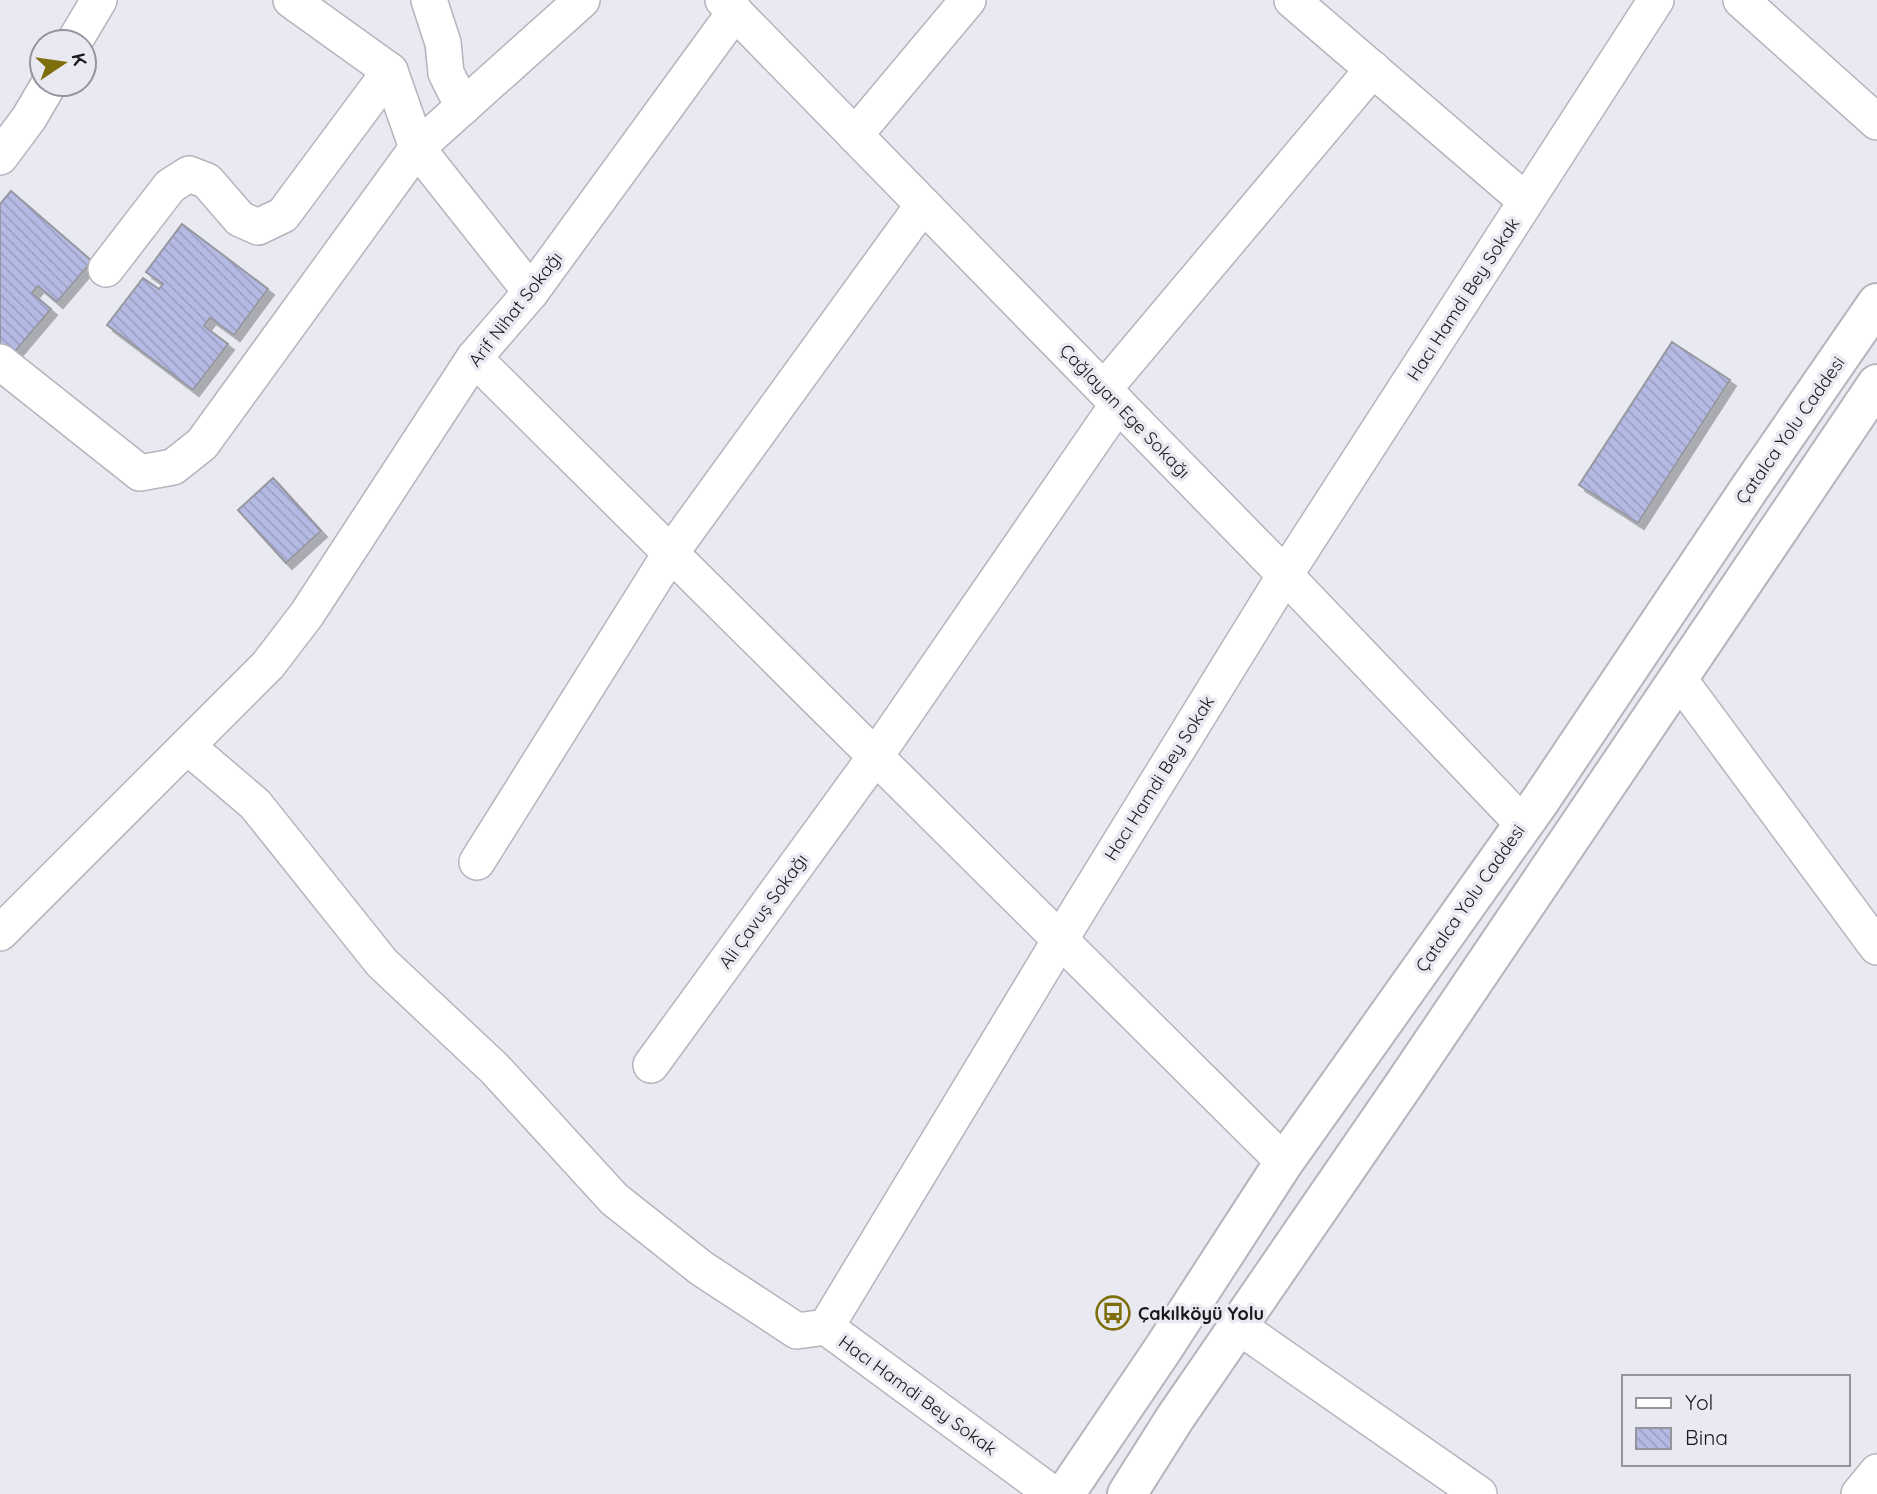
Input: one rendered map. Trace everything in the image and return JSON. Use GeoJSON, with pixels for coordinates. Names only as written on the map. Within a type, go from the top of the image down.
{"type":"FeatureCollection","features":[{"type":"Feature","properties":{"kind":"main road","name":"Çatalca Yolu Caddesi"},"geometry":{"type":"LineString","coordinates":[[1065,1494],[1284,1163],[1523,824],[1877,303]]}},
{"type":"Feature","properties":{"kind":"main road"},"geometry":{"type":"LineString","coordinates":[[1128,1494],[1175,1418],[1395,1098],[1877,384]]}},
{"type":"Feature","properties":{"kind":"street"},"geometry":{"type":"LineString","coordinates":[[82,28],[99,0]]}},
{"type":"Feature","properties":{"kind":"street"},"geometry":{"type":"LineString","coordinates":[[291,0],[390,71],[417,148],[531,292]]}},
{"type":"Feature","properties":{"kind":"street"},"geometry":{"type":"LineString","coordinates":[[429,0],[443,43],[446,73],[463,107]]}},
{"type":"Feature","properties":{"kind":"street"},"geometry":{"type":"LineString","coordinates":[[0,362],[140,473],[173,467],[202,444],[417,148],[582,0]]}},
{"type":"Feature","properties":{"kind":"street"},"geometry":{"type":"LineString","coordinates":[[855,135],[968,0]]}},
{"type":"Feature","properties":{"kind":"street"},"geometry":{"type":"LineString","coordinates":[[1292,0],[1526,201]]}},
{"type":"Feature","properties":{"kind":"street","name":"Hacı Hamdi Bey Sokak"},"geometry":{"type":"LineString","coordinates":[[1053,1494],[826,1327],[1285,575],[1656,0]]}},
{"type":"Feature","properties":{"kind":"street"},"geometry":{"type":"LineString","coordinates":[[1741,0],[1877,122]]}},
{"type":"Feature","properties":{"kind":"street","name":"Çağlayan Ege Sokağı"},"geometry":{"type":"LineString","coordinates":[[729,6],[1285,575],[1523,824]]}},
{"type":"Feature","properties":{"kind":"street","name":"Arif Nihat Sokağı"},"geometry":{"type":"LineString","coordinates":[[0,933],[268,665],[307,614],[474,358],[531,292],[729,6]]}},
{"type":"Feature","properties":{"kind":"street","name":"Ali Çavuş Sokağı"},"geometry":{"type":"LineString","coordinates":[[651,1065],[875,757],[1111,397],[1373,69]]}},
{"type":"Feature","properties":{"kind":"street"},"geometry":{"type":"LineString","coordinates":[[106,269],[170,186],[189,174],[207,181],[240,219],[258,226],[283,215],[390,71]]}},
{"type":"Feature","properties":{"kind":"street"},"geometry":{"type":"LineString","coordinates":[[0,157],[41,98]]}},
{"type":"Feature","properties":{"kind":"street"},"geometry":{"type":"LineString","coordinates":[[477,862],[670,554],[923,205]]}},
{"type":"Feature","properties":{"kind":"street"},"geometry":{"type":"LineString","coordinates":[[474,358],[1284,1163]]}},
{"type":"Feature","properties":{"kind":"street"},"geometry":{"type":"LineString","coordinates":[[1678,679],[1877,947]]}},
{"type":"Feature","properties":{"kind":"street"},"geometry":{"type":"LineString","coordinates":[[187,746],[255,804],[382,963],[495,1069],[614,1199],[701,1268],[797,1331],[826,1327]]}},
{"type":"Feature","properties":{"kind":"street"},"geometry":{"type":"LineString","coordinates":[[1238,1326],[1479,1494]]}},
{"type":"Feature","properties":{"kind":"street"},"geometry":{"type":"LineString","coordinates":[[1859,1494],[1877,1472]]}},
{"type":"Feature","properties":{"kind":"building"},"geometry":{"type":"Polygon","coordinates":[[[11,191],[92,261],[57,302],[38,286],[32,293],[51,309],[7,361],[0,354],[0,204],[11,191]]]}},
{"type":"Feature","properties":{"kind":"building"},"geometry":{"type":"Polygon","coordinates":[[[182,224],[268,289],[234,335],[210,318],[204,326],[228,344],[193,390],[107,325],[143,278],[159,289],[163,284],[146,272],[182,224]]]}},
{"type":"Feature","properties":{"kind":"building"},"geometry":{"type":"Polygon","coordinates":[[[1672,342],[1730,380],[1638,523],[1579,485],[1672,342]]]}},
{"type":"Feature","properties":{"kind":"building"},"geometry":{"type":"Polygon","coordinates":[[[273,478],[321,531],[286,563],[238,510],[273,478]]]}},
{"type":"Feature","properties":{"kind":"place","name":"Çakılköyü Yolu"},"geometry":{"type":"Point","coordinates":[1113,1313]}}]}
